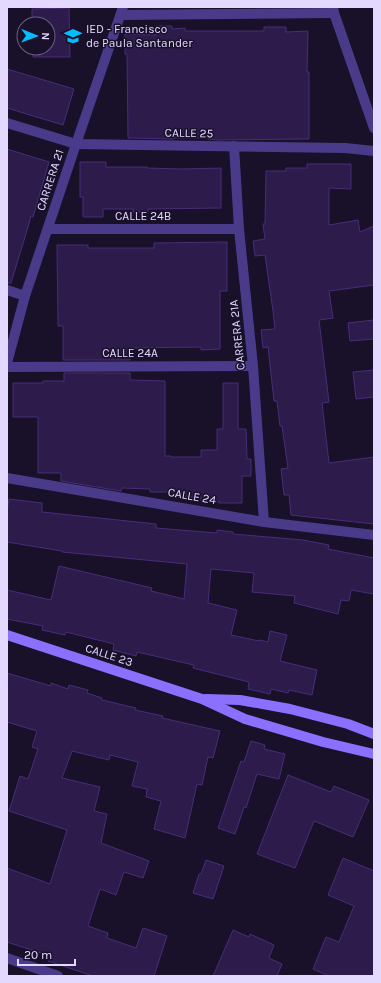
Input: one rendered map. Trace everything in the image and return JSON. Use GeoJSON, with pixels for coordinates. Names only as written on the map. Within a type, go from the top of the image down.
{"type":"FeatureCollection","features":[{"type":"Feature","properties":{"kind":"street"},"geometry":{"type":"LineString","coordinates":[[122,11],[333,10],[374,128]]}},
{"type":"Feature","properties":{"kind":"street","name":"CARRERA 21"},"geometry":{"type":"LineString","coordinates":[[7,363],[25,296],[122,11]]}},
{"type":"Feature","properties":{"kind":"street","name":"CALLE 25"},"geometry":{"type":"LineString","coordinates":[[7,123],[76,144],[345,148],[374,151]]}},
{"type":"Feature","properties":{"kind":"street","name":"CARRERA 21A"},"geometry":{"type":"LineString","coordinates":[[234,146],[239,228],[254,366],[264,522]]}},
{"type":"Feature","properties":{"kind":"street","name":"CALLE 24B"},"geometry":{"type":"LineString","coordinates":[[48,229],[239,228]]}},
{"type":"Feature","properties":{"kind":"street"},"geometry":{"type":"LineString","coordinates":[[7,290],[25,296]]}},
{"type":"Feature","properties":{"kind":"street","name":"CALLE 24A"},"geometry":{"type":"LineString","coordinates":[[7,367],[254,366]]}},
{"type":"Feature","properties":{"kind":"street","name":"CALLE 24"},"geometry":{"type":"LineString","coordinates":[[7,478],[264,522],[374,535]]}},
{"type":"Feature","properties":{"kind":"street","name":"CALLE 23"},"geometry":{"type":"LineString","coordinates":[[7,635],[202,699],[245,719],[323,742],[374,754]]}},
{"type":"Feature","properties":{"kind":"street","name":"CALLE 23"},"geometry":{"type":"LineString","coordinates":[[202,699],[240,700],[290,709],[348,724],[374,734]]}},
{"type":"Feature","properties":{"kind":"street"},"geometry":{"type":"LineString","coordinates":[[7,958],[58,976]]}},
{"type":"Feature","properties":{"kind":"building"},"geometry":{"type":"Polygon","coordinates":[[[69,8],[70,57],[33,57],[56,56],[56,16],[32,16],[32,9],[69,8]]]}},
{"type":"Feature","properties":{"kind":"building"},"geometry":{"type":"Polygon","coordinates":[[[156,26],[172,26],[172,29],[185,28],[185,31],[264,31],[264,27],[286,27],[286,32],[308,31],[307,72],[309,72],[309,139],[217,140],[208,138],[128,138],[127,54],[125,54],[125,34],[156,35],[156,26]]]}},
{"type":"Feature","properties":{"kind":"building"},"geometry":{"type":"Polygon","coordinates":[[[7,69],[74,89],[63,125],[7,108],[7,69]]]}},
{"type":"Feature","properties":{"kind":"building"},"geometry":{"type":"Polygon","coordinates":[[[7,149],[49,162],[33,217],[31,216],[11,283],[7,283],[7,149]]]}},
{"type":"Feature","properties":{"kind":"building"},"geometry":{"type":"Polygon","coordinates":[[[80,162],[106,162],[106,167],[181,169],[221,168],[221,208],[148,209],[148,212],[133,212],[133,209],[103,209],[103,217],[83,217],[83,197],[80,197],[80,162]]]}},
{"type":"Feature","properties":{"kind":"building"},"geometry":{"type":"Polygon","coordinates":[[[307,164],[351,164],[351,189],[329,188],[329,225],[358,220],[360,232],[374,226],[374,285],[329,291],[333,318],[319,320],[329,402],[322,403],[329,463],[374,457],[374,524],[291,515],[289,495],[284,495],[281,469],[288,468],[277,401],[274,401],[268,347],[263,348],[261,330],[275,329],[273,311],[265,255],[255,256],[253,241],[265,239],[263,224],[265,224],[266,171],[286,171],[286,168],[307,168],[307,164]]]}},
{"type":"Feature","properties":{"kind":"building"},"geometry":{"type":"Polygon","coordinates":[[[227,242],[227,291],[220,291],[220,349],[201,350],[201,347],[130,348],[130,360],[63,360],[63,326],[58,326],[57,245],[88,245],[88,248],[154,248],[154,243],[227,242]]]}},
{"type":"Feature","properties":{"kind":"building"},"geometry":{"type":"Polygon","coordinates":[[[374,320],[374,339],[350,341],[348,323],[374,320]]]}},
{"type":"Feature","properties":{"kind":"building"},"geometry":{"type":"Polygon","coordinates":[[[374,370],[374,397],[356,399],[353,372],[374,370]]]}},
{"type":"Feature","properties":{"kind":"building"},"geometry":{"type":"Polygon","coordinates":[[[64,373],[130,373],[130,380],[165,381],[165,456],[171,457],[201,457],[201,450],[217,450],[217,429],[223,429],[223,383],[238,383],[238,429],[246,429],[247,459],[251,459],[251,476],[242,476],[242,503],[201,501],[201,497],[175,497],[174,492],[150,492],[150,489],[122,488],[121,491],[61,481],[61,473],[38,473],[38,417],[13,417],[13,383],[64,381],[64,373]]]}},
{"type":"Feature","properties":{"kind":"building"},"geometry":{"type":"Polygon","coordinates":[[[9,499],[42,503],[42,512],[156,524],[156,528],[217,533],[217,530],[233,532],[233,534],[303,540],[329,545],[328,549],[374,558],[374,594],[351,590],[349,601],[341,600],[338,614],[294,603],[295,596],[252,592],[254,573],[211,569],[208,603],[237,610],[231,635],[268,642],[270,631],[287,635],[280,661],[317,670],[312,695],[289,690],[288,693],[271,689],[270,694],[248,689],[249,682],[193,668],[194,665],[137,652],[136,656],[113,650],[114,644],[66,632],[65,635],[42,630],[43,626],[7,619],[7,590],[51,600],[59,566],[152,588],[151,591],[184,599],[187,564],[62,552],[7,542],[7,512],[9,499]]]}},
{"type":"Feature","properties":{"kind":"building"},"geometry":{"type":"Polygon","coordinates":[[[7,673],[51,686],[51,683],[68,689],[69,685],[88,690],[87,693],[102,698],[102,700],[136,708],[135,710],[163,716],[162,718],[220,731],[213,758],[208,757],[202,785],[197,784],[185,838],[154,829],[161,801],[146,797],[147,789],[132,786],[138,762],[110,755],[109,760],[72,751],[62,778],[100,787],[94,811],[107,814],[101,843],[149,861],[143,878],[124,872],[116,895],[100,889],[88,926],[108,933],[107,938],[136,948],[143,928],[167,936],[154,976],[93,976],[48,961],[50,956],[7,942],[7,868],[50,884],[67,830],[9,811],[20,776],[28,779],[38,749],[32,747],[37,731],[7,722],[7,673]]]}},
{"type":"Feature","properties":{"kind":"building"},"geometry":{"type":"Polygon","coordinates":[[[251,741],[265,745],[264,749],[285,754],[279,779],[257,774],[246,808],[244,807],[235,834],[218,828],[241,761],[244,762],[251,741]]]}},
{"type":"Feature","properties":{"kind":"building"},"geometry":{"type":"Polygon","coordinates":[[[288,775],[331,792],[334,786],[369,800],[353,837],[314,821],[295,868],[257,854],[288,775]]]}},
{"type":"Feature","properties":{"kind":"building"},"geometry":{"type":"Polygon","coordinates":[[[343,858],[374,871],[374,976],[329,976],[313,969],[326,937],[339,942],[354,906],[328,895],[343,858]]]}},
{"type":"Feature","properties":{"kind":"building"},"geometry":{"type":"Polygon","coordinates":[[[206,860],[224,866],[213,899],[193,893],[199,874],[201,874],[206,860]]]}},
{"type":"Feature","properties":{"kind":"building"},"geometry":{"type":"Polygon","coordinates":[[[233,930],[249,937],[250,934],[274,945],[269,958],[282,964],[277,976],[213,976],[233,930]]]}},
{"type":"Feature","properties":{"kind":"place","name":"IED - Francisco de Paula Santander"},"geometry":{"type":"Point","coordinates":[73,36]}}]}
